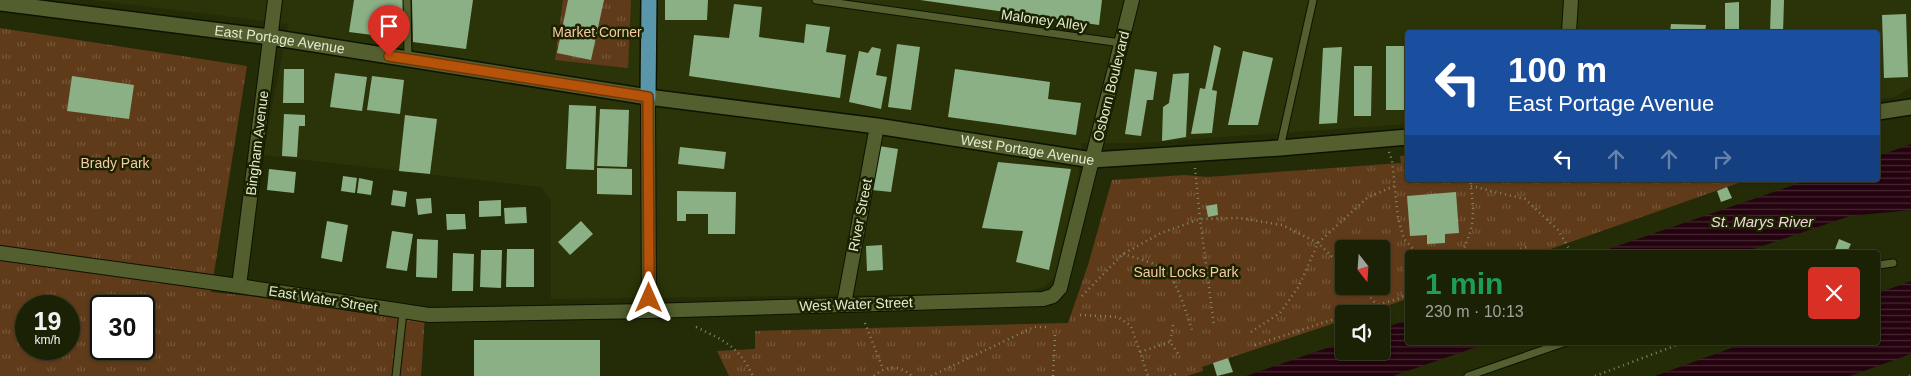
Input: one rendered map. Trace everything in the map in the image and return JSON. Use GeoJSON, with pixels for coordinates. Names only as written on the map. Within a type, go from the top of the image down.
{"type":"FeatureCollection","features":[{"type":"Feature","properties":{"kind":"main road"},"geometry":{"type":"LineString","coordinates":[[648,97],[649,0]]}},
{"type":"Feature","properties":{"kind":"street","name":"Bingham Avenue"},"geometry":{"type":"LineString","coordinates":[[239,286],[275,0]]}},
{"type":"Feature","properties":{"kind":"street","name":"Osborn Boulevard"},"geometry":{"type":"LineString","coordinates":[[1060,288],[1132,0]]}},
{"type":"Feature","properties":{"kind":"street"},"geometry":{"type":"LineString","coordinates":[[1569,30],[1571,0]]}},
{"type":"Feature","properties":{"kind":"street","name":"East Portage Avenue"},"geometry":{"type":"LineString","coordinates":[[0,3],[270,37],[648,97]]}},
{"type":"Feature","properties":{"kind":"street","name":"West Portage Avenue"},"geometry":{"type":"LineString","coordinates":[[648,97],[877,126],[1092,160],[1280,148],[1405,137]]}},
{"type":"Feature","properties":{"kind":"street"},"geometry":{"type":"LineString","coordinates":[[648,97],[649,311]]}},
{"type":"Feature","properties":{"kind":"street"},"geometry":{"type":"LineString","coordinates":[[1880,112],[1911,107]]}},
{"type":"Feature","properties":{"kind":"street","name":"River Street"},"geometry":{"type":"LineString","coordinates":[[844,304],[877,126]]}},
{"type":"Feature","properties":{"kind":"street","name":"East Water Street"},"geometry":{"type":"LineString","coordinates":[[0,253],[239,286],[429,315],[649,311]]}},
{"type":"Feature","properties":{"kind":"street","name":"West Water Street"},"geometry":{"type":"LineString","coordinates":[[649,311],[1043,299],[1053,296],[1060,288]]}},
{"type":"Feature","properties":{"kind":"lane"},"geometry":{"type":"LineString","coordinates":[[407,0],[408,59]]}},
{"type":"Feature","properties":{"kind":"lane","name":"Maloney Alley"},"geometry":{"type":"LineString","coordinates":[[816,0],[1121,43]]}},
{"type":"Feature","properties":{"kind":"lane"},"geometry":{"type":"LineString","coordinates":[[1280,148],[1313,0]]}},
{"type":"Feature","properties":{"kind":"lane"},"geometry":{"type":"LineString","coordinates":[[1880,266],[1893,263]]}},
{"type":"Feature","properties":{"kind":"lane"},"geometry":{"type":"LineString","coordinates":[[396,376],[403,312]]}},
{"type":"Feature","properties":{"kind":"lane"},"geometry":{"type":"LineString","coordinates":[[1468,376],[1557,345]]}},
{"type":"Feature","properties":{"kind":"path"},"geometry":{"type":"LineString","coordinates":[[1388,148],[1392,160],[1398,218],[1404,239],[1414,250]]}},
{"type":"Feature","properties":{"kind":"path"},"geometry":{"type":"LineString","coordinates":[[1195,168],[1214,326]]}},
{"type":"Feature","properties":{"kind":"path"},"geometry":{"type":"LineString","coordinates":[[1463,250],[1468,240],[1474,214],[1470,182]]}},
{"type":"Feature","properties":{"kind":"path"},"geometry":{"type":"LineString","coordinates":[[1251,332],[1280,313],[1299,286],[1318,243],[1367,198],[1394,186]]}},
{"type":"Feature","properties":{"kind":"path"},"geometry":{"type":"LineString","coordinates":[[1471,186],[1525,199],[1558,230],[1570,250]]}},
{"type":"Feature","properties":{"kind":"path"},"geometry":{"type":"LineString","coordinates":[[1082,296],[1123,254],[1161,233],[1200,219],[1240,218],[1282,226],[1318,243],[1335,259]]}},
{"type":"Feature","properties":{"kind":"path"},"geometry":{"type":"LineString","coordinates":[[1517,250],[1527,247],[1528,250]]}},
{"type":"Feature","properties":{"kind":"path"},"geometry":{"type":"LineString","coordinates":[[1123,254],[1149,262],[1166,272],[1180,295],[1192,330]]}},
{"type":"Feature","properties":{"kind":"path"},"geometry":{"type":"LineString","coordinates":[[1368,295],[1376,305],[1405,296]]}},
{"type":"Feature","properties":{"kind":"path"},"geometry":{"type":"LineString","coordinates":[[1080,315],[1118,317],[1131,326],[1148,376]]}},
{"type":"Feature","properties":{"kind":"path"},"geometry":{"type":"LineString","coordinates":[[1255,345],[1335,319]]}},
{"type":"Feature","properties":{"kind":"path"},"geometry":{"type":"LineString","coordinates":[[865,324],[883,369]]}},
{"type":"Feature","properties":{"kind":"path"},"geometry":{"type":"LineString","coordinates":[[1173,325],[1170,342],[1180,356]]}},
{"type":"Feature","properties":{"kind":"path"},"geometry":{"type":"LineString","coordinates":[[696,327],[727,342],[745,359],[753,376]]}},
{"type":"Feature","properties":{"kind":"path"},"geometry":{"type":"LineString","coordinates":[[931,376],[1034,327],[1046,327]]}},
{"type":"Feature","properties":{"kind":"path"},"geometry":{"type":"LineString","coordinates":[[1053,376],[1055,335]]}},
{"type":"Feature","properties":{"kind":"path"},"geometry":{"type":"LineString","coordinates":[[1140,352],[1170,342]]}},
{"type":"Feature","properties":{"kind":"path"},"geometry":{"type":"LineString","coordinates":[[1595,376],[1677,345]]}},
{"type":"Feature","properties":{"kind":"path"},"geometry":{"type":"LineString","coordinates":[[874,376],[883,369],[898,368],[906,370],[912,376]]}},
{"type":"Feature","properties":{"kind":"path"},"geometry":{"type":"LineString","coordinates":[[1170,376],[1178,373]]}},
{"type":"Feature","properties":{"kind":"shaded area"},"geometry":{"type":"Polygon","coordinates":[[[94,0],[1911,0],[1911,87],[1895,97],[1880,99],[1880,30],[1405,30],[1405,124],[1140,143],[1082,143],[1078,178],[1055,277],[1044,287],[1024,293],[551,299],[551,201],[541,187],[263,155],[288,24],[94,0]]]}},
{"type":"Feature","properties":{"kind":"green space","name":"Market Corner"},"geometry":{"type":"Polygon","coordinates":[[[563,0],[631,0],[628,68],[555,60],[563,0]]]}},
{"type":"Feature","properties":{"kind":"green space","name":"Brady Park"},"geometry":{"type":"Polygon","coordinates":[[[0,28],[247,66],[211,292],[425,315],[421,376],[0,376],[0,28]]]}},
{"type":"Feature","properties":{"kind":"green space","name":"Sault Locks Park"},"geometry":{"type":"Polygon","coordinates":[[[1405,155],[1405,182],[1741,182],[1548,250],[1405,250],[1405,300],[1389,305],[1335,305],[1335,323],[1202,367],[1203,371],[1187,376],[729,376],[717,351],[755,349],[755,331],[1068,323],[1088,265],[1112,180],[1184,175],[1208,177],[1401,163],[1400,156],[1405,155]]]}},
{"type":"Feature","properties":{"kind":"water","name":"St. Marys River"},"geometry":{"type":"Polygon","coordinates":[[[1911,144],[1911,210],[1850,216],[1751,250],[1606,250],[1802,182],[1880,182],[1880,155],[1911,144]]]}},
{"type":"Feature","properties":{"kind":"water"},"geometry":{"type":"Polygon","coordinates":[[[1911,281],[1911,354],[1850,376],[1655,376],[1740,345],[1880,345],[1880,292],[1911,281]]]}},
{"type":"Feature","properties":{"kind":"water"},"geometry":{"type":"Polygon","coordinates":[[[1405,321],[1405,345],[1482,345],[1393,376],[1246,376],[1335,345],[1335,360],[1390,360],[1390,326],[1405,321]]]}},
{"type":"Feature","properties":{"kind":"building"},"geometry":{"type":"Polygon","coordinates":[[[354,0],[403,0],[404,39],[349,32],[354,0]]]}},
{"type":"Feature","properties":{"kind":"building"},"geometry":{"type":"Polygon","coordinates":[[[412,0],[473,0],[466,49],[413,42],[412,0]]]}},
{"type":"Feature","properties":{"kind":"building"},"geometry":{"type":"Polygon","coordinates":[[[568,0],[604,0],[591,60],[557,53],[568,0]]]}},
{"type":"Feature","properties":{"kind":"building"},"geometry":{"type":"Polygon","coordinates":[[[665,0],[708,0],[707,20],[665,20],[665,0]]]}},
{"type":"Feature","properties":{"kind":"building"},"geometry":{"type":"Polygon","coordinates":[[[920,0],[1102,0],[1099,25],[920,0]]]}},
{"type":"Feature","properties":{"kind":"building"},"geometry":{"type":"Polygon","coordinates":[[[1771,0],[1784,0],[1783,30],[1770,30],[1771,0]]]}},
{"type":"Feature","properties":{"kind":"building"},"geometry":{"type":"Polygon","coordinates":[[[1739,2],[1739,30],[1725,30],[1725,3],[1739,2]]]}},
{"type":"Feature","properties":{"kind":"building"},"geometry":{"type":"Polygon","coordinates":[[[734,4],[762,7],[759,37],[804,43],[806,24],[830,27],[826,52],[846,55],[840,98],[689,76],[694,35],[729,38],[734,4]]]}},
{"type":"Feature","properties":{"kind":"building"},"geometry":{"type":"Polygon","coordinates":[[[1906,14],[1908,77],[1884,78],[1882,15],[1906,14]]]}},
{"type":"Feature","properties":{"kind":"building"},"geometry":{"type":"Polygon","coordinates":[[[1671,24],[1706,25],[1705,30],[1670,30],[1671,24]]]}},
{"type":"Feature","properties":{"kind":"building"},"geometry":{"type":"Polygon","coordinates":[[[897,44],[920,47],[911,110],[888,107],[897,44]]]}},
{"type":"Feature","properties":{"kind":"building"},"geometry":{"type":"Polygon","coordinates":[[[1214,45],[1221,48],[1212,90],[1217,91],[1212,133],[1191,134],[1200,88],[1205,89],[1214,45]]]}},
{"type":"Feature","properties":{"kind":"building"},"geometry":{"type":"Polygon","coordinates":[[[1386,46],[1405,46],[1405,110],[1386,110],[1386,46]]]}},
{"type":"Feature","properties":{"kind":"building"},"geometry":{"type":"Polygon","coordinates":[[[872,47],[881,49],[876,75],[887,77],[881,109],[849,102],[859,51],[868,53],[872,47]]]}},
{"type":"Feature","properties":{"kind":"building"},"geometry":{"type":"Polygon","coordinates":[[[1342,47],[1337,123],[1319,124],[1323,48],[1342,47]]]}},
{"type":"Feature","properties":{"kind":"building"},"geometry":{"type":"Polygon","coordinates":[[[1243,51],[1273,58],[1258,125],[1228,125],[1243,51]]]}},
{"type":"Feature","properties":{"kind":"building"},"geometry":{"type":"Polygon","coordinates":[[[1354,66],[1372,66],[1371,116],[1354,116],[1354,66]]]}},
{"type":"Feature","properties":{"kind":"building"},"geometry":{"type":"Polygon","coordinates":[[[284,69],[304,69],[304,103],[283,103],[284,69]]]}},
{"type":"Feature","properties":{"kind":"building"},"geometry":{"type":"Polygon","coordinates":[[[955,69],[1050,82],[1048,99],[1081,103],[1076,135],[948,117],[955,69]]]}},
{"type":"Feature","properties":{"kind":"building"},"geometry":{"type":"Polygon","coordinates":[[[1135,69],[1157,72],[1153,100],[1147,100],[1141,136],[1125,134],[1135,69]]]}},
{"type":"Feature","properties":{"kind":"building"},"geometry":{"type":"Polygon","coordinates":[[[335,73],[367,77],[362,111],[330,107],[335,73]]]}},
{"type":"Feature","properties":{"kind":"building"},"geometry":{"type":"Polygon","coordinates":[[[1189,73],[1186,137],[1162,141],[1163,107],[1169,103],[1173,74],[1189,73]]]}},
{"type":"Feature","properties":{"kind":"building"},"geometry":{"type":"Polygon","coordinates":[[[72,76],[134,85],[129,119],[67,111],[72,76]]]}},
{"type":"Feature","properties":{"kind":"building"},"geometry":{"type":"Polygon","coordinates":[[[372,76],[404,80],[400,114],[367,110],[372,76]]]}},
{"type":"Feature","properties":{"kind":"building"},"geometry":{"type":"Polygon","coordinates":[[[569,105],[596,106],[594,170],[566,169],[569,105]]]}},
{"type":"Feature","properties":{"kind":"building"},"geometry":{"type":"Polygon","coordinates":[[[600,109],[629,110],[627,167],[597,166],[600,109]]]}},
{"type":"Feature","properties":{"kind":"building"},"geometry":{"type":"Polygon","coordinates":[[[284,114],[305,115],[305,126],[299,126],[297,157],[282,156],[284,114]]]}},
{"type":"Feature","properties":{"kind":"building"},"geometry":{"type":"Polygon","coordinates":[[[405,115],[437,119],[430,174],[399,171],[405,115]]]}},
{"type":"Feature","properties":{"kind":"building"},"geometry":{"type":"Polygon","coordinates":[[[879,146],[898,149],[891,192],[872,190],[879,146]]]}},
{"type":"Feature","properties":{"kind":"building"},"geometry":{"type":"Polygon","coordinates":[[[680,147],[726,152],[724,169],[678,164],[680,147]]]}},
{"type":"Feature","properties":{"kind":"building"},"geometry":{"type":"Polygon","coordinates":[[[998,162],[1071,169],[1049,270],[1016,262],[1023,231],[982,228],[998,162]]]}},
{"type":"Feature","properties":{"kind":"building"},"geometry":{"type":"Polygon","coordinates":[[[597,168],[632,169],[632,195],[597,194],[597,168]]]}},
{"type":"Feature","properties":{"kind":"building"},"geometry":{"type":"Polygon","coordinates":[[[269,169],[296,172],[294,193],[267,190],[269,169]]]}},
{"type":"Feature","properties":{"kind":"building"},"geometry":{"type":"Polygon","coordinates":[[[343,176],[357,178],[355,193],[341,191],[343,176]]]}},
{"type":"Feature","properties":{"kind":"building"},"geometry":{"type":"Polygon","coordinates":[[[359,178],[373,181],[371,195],[357,193],[359,178]]]}},
{"type":"Feature","properties":{"kind":"building"},"geometry":{"type":"Polygon","coordinates":[[[1727,187],[1732,198],[1721,202],[1717,191],[1727,187]]]}},
{"type":"Feature","properties":{"kind":"building"},"geometry":{"type":"Polygon","coordinates":[[[393,190],[407,192],[405,207],[391,205],[393,190]]]}},
{"type":"Feature","properties":{"kind":"building"},"geometry":{"type":"Polygon","coordinates":[[[677,191],[736,192],[735,234],[708,234],[708,214],[686,214],[686,221],[677,221],[677,191]]]}},
{"type":"Feature","properties":{"kind":"building"},"geometry":{"type":"Polygon","coordinates":[[[1456,192],[1459,233],[1445,234],[1445,243],[1427,244],[1427,235],[1410,236],[1407,196],[1456,192]]]}},
{"type":"Feature","properties":{"kind":"building"},"geometry":{"type":"Polygon","coordinates":[[[431,198],[432,213],[418,215],[416,199],[431,198]]]}},
{"type":"Feature","properties":{"kind":"building"},"geometry":{"type":"Polygon","coordinates":[[[501,200],[501,216],[479,217],[479,201],[501,200]]]}},
{"type":"Feature","properties":{"kind":"building"},"geometry":{"type":"Polygon","coordinates":[[[1217,204],[1218,215],[1208,217],[1206,206],[1217,204]]]}},
{"type":"Feature","properties":{"kind":"building"},"geometry":{"type":"Polygon","coordinates":[[[526,207],[527,223],[505,224],[504,208],[526,207]]]}},
{"type":"Feature","properties":{"kind":"building"},"geometry":{"type":"Polygon","coordinates":[[[446,214],[465,214],[466,229],[447,230],[446,214]]]}},
{"type":"Feature","properties":{"kind":"building"},"geometry":{"type":"Polygon","coordinates":[[[327,221],[348,225],[342,262],[321,258],[327,221]]]}},
{"type":"Feature","properties":{"kind":"building"},"geometry":{"type":"Polygon","coordinates":[[[581,221],[593,234],[570,255],[558,242],[581,221]]]}},
{"type":"Feature","properties":{"kind":"building"},"geometry":{"type":"Polygon","coordinates":[[[392,231],[413,234],[407,271],[386,268],[392,231]]]}},
{"type":"Feature","properties":{"kind":"building"},"geometry":{"type":"Polygon","coordinates":[[[417,239],[438,240],[437,278],[416,277],[417,239]]]}},
{"type":"Feature","properties":{"kind":"building"},"geometry":{"type":"Polygon","coordinates":[[[1839,239],[1851,244],[1848,250],[1835,250],[1839,239]]]}},
{"type":"Feature","properties":{"kind":"building"},"geometry":{"type":"Polygon","coordinates":[[[882,245],[883,270],[867,271],[866,246],[882,245]]]}},
{"type":"Feature","properties":{"kind":"building"},"geometry":{"type":"Polygon","coordinates":[[[507,249],[534,249],[534,287],[506,287],[507,249]]]}},
{"type":"Feature","properties":{"kind":"building"},"geometry":{"type":"Polygon","coordinates":[[[481,250],[502,250],[501,288],[480,287],[481,250]]]}},
{"type":"Feature","properties":{"kind":"building"},"geometry":{"type":"Polygon","coordinates":[[[453,253],[474,254],[473,291],[452,291],[453,253]]]}},
{"type":"Feature","properties":{"kind":"building"},"geometry":{"type":"Polygon","coordinates":[[[474,340],[600,340],[600,376],[474,376],[474,340]]]}},
{"type":"Feature","properties":{"kind":"building"},"geometry":{"type":"Polygon","coordinates":[[[1228,358],[1233,372],[1217,376],[1213,363],[1228,358]]]}},
{"type":"Feature","properties":{"kind":"route"},"geometry":{"type":"LineString","coordinates":[[389,56],[648,97],[649,298]]}}]}
